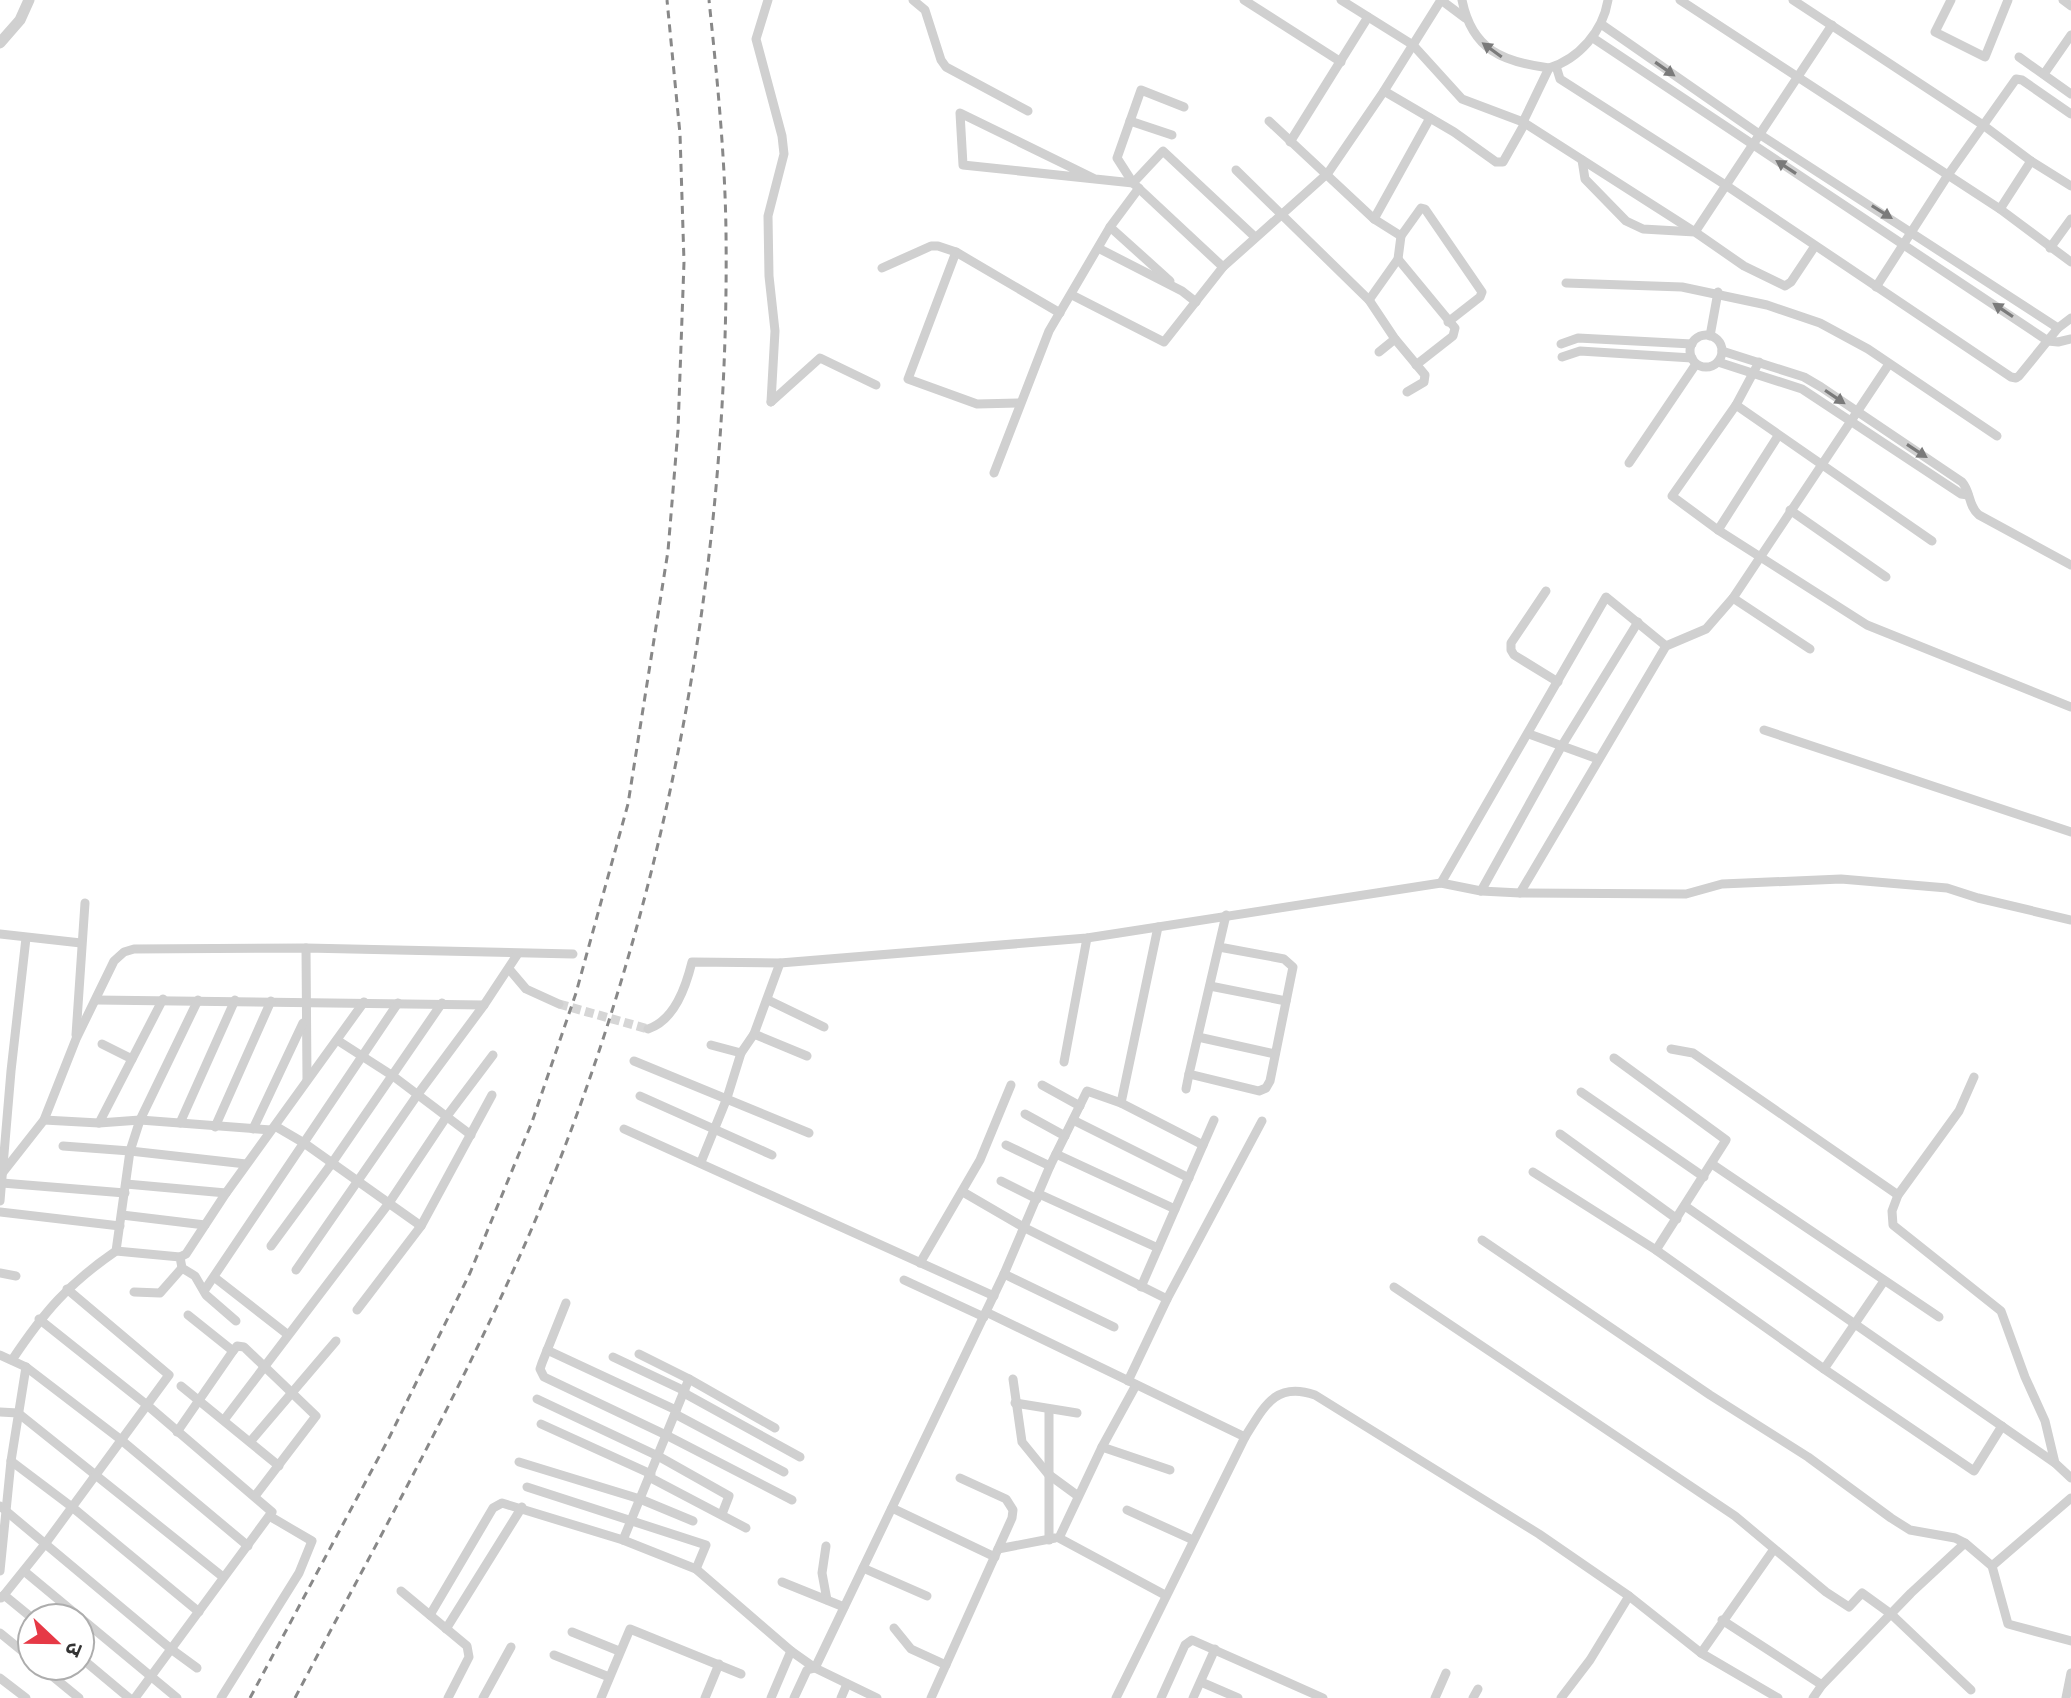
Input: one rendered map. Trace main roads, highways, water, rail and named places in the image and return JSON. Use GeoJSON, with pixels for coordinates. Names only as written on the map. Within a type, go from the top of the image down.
{"type":"FeatureCollection","features":[{"type":"Feature","properties":{"kind":"tunnel"},"geometry":{"type":"LineString","coordinates":[[559,1004],[648,1029]]}},
{"type":"Feature","properties":{"kind":"railway"},"geometry":{"type":"LineString","coordinates":[[250,1698],[388,1440],[470,1273],[532,1122],[576,993],[628,804],[668,551],[678,430],[684,262],[680,134],[667,0]]}},
{"type":"Feature","properties":{"kind":"railway"},"geometry":{"type":"LineString","coordinates":[[295,1698],[446,1411],[529,1235],[576,1116],[617,994],[652,870],[680,744],[701,617],[716,489],[724,360],[726,232],[718,87],[709,0]]}}]}
